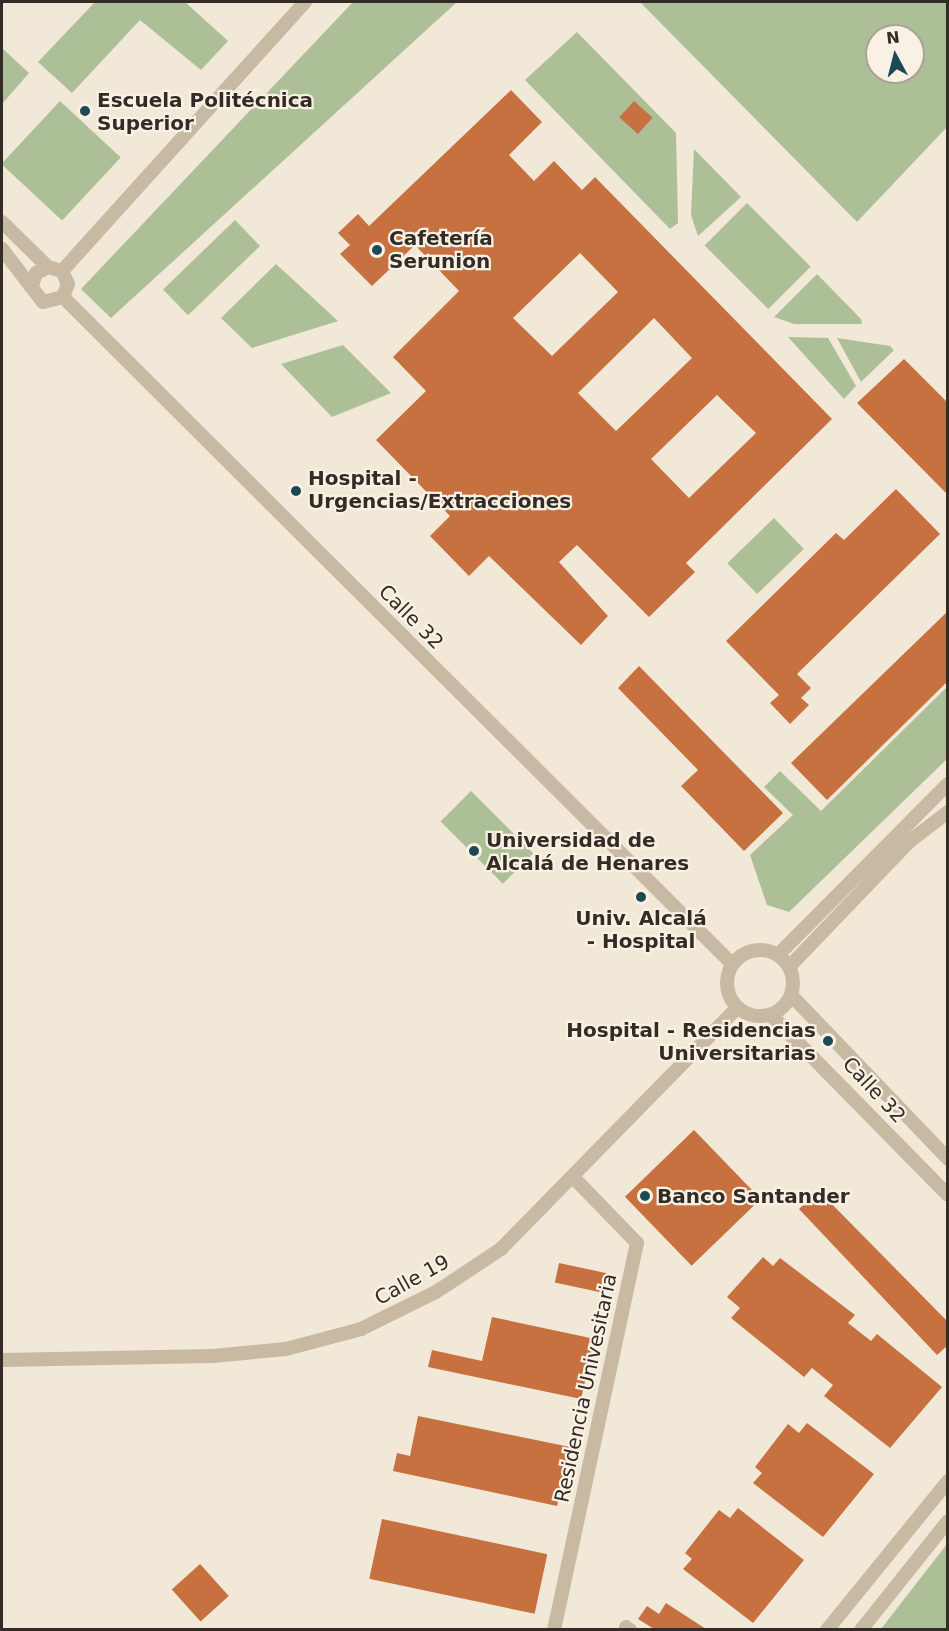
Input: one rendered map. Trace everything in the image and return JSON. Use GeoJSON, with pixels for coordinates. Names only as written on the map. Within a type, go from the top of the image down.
{"type":"FeatureCollection","features":[{"type":"Feature","properties":{"kind":"street"},"geometry":{"type":"LineString","coordinates":[[32,285],[36,273],[55,269],[305,2]]}},
{"type":"Feature","properties":{"kind":"street"},"geometry":{"type":"LineString","coordinates":[[2,222],[55,269],[68,284],[63,297],[43,302],[2,249]]}},
{"type":"Feature","properties":{"kind":"street","name":"Calle 32"},"geometry":{"type":"LineString","coordinates":[[63,297],[732,964]]}},
{"type":"Feature","properties":{"kind":"street"},"geometry":{"type":"LineString","coordinates":[[778,955],[948,784]]}},
{"type":"Feature","properties":{"kind":"street"},"geometry":{"type":"LineString","coordinates":[[789,967],[910,841],[948,812]]}},
{"type":"Feature","properties":{"kind":"street"},"geometry":{"type":"LineString","coordinates":[[754,950],[778,955],[789,967],[791,995],[771,1015],[753,1016],[737,1008],[727,991],[732,964],[754,950]]}},
{"type":"Feature","properties":{"kind":"street","name":"Calle 32"},"geometry":{"type":"LineString","coordinates":[[791,995],[948,1159]]}},
{"type":"Feature","properties":{"kind":"street","name":"Calle 19"},"geometry":{"type":"LineString","coordinates":[[2,1360],[213,1356],[286,1349],[361,1329],[436,1292],[501,1249],[574,1178],[737,1008]]}},
{"type":"Feature","properties":{"kind":"street","name":"Calle 32"},"geometry":{"type":"LineString","coordinates":[[771,1015],[948,1195]]}},
{"type":"Feature","properties":{"kind":"street","name":"Residencia Univesitaria"},"geometry":{"type":"LineString","coordinates":[[554,1629],[637,1243],[574,1178]]}},
{"type":"Feature","properties":{"kind":"street"},"geometry":{"type":"LineString","coordinates":[[827,1629],[948,1481]]}},
{"type":"Feature","properties":{"kind":"street"},"geometry":{"type":"LineString","coordinates":[[861,1629],[948,1521]]}},
{"type":"Feature","properties":{"kind":"green space"},"geometry":{"type":"Polygon","coordinates":[[[95,2],[185,2],[228,41],[201,70],[140,20],[72,93],[38,62],[95,2]]]}},
{"type":"Feature","properties":{"kind":"green space"},"geometry":{"type":"Polygon","coordinates":[[[353,2],[457,2],[111,318],[81,289],[353,2]]]}},
{"type":"Feature","properties":{"kind":"green space"},"geometry":{"type":"Polygon","coordinates":[[[640,2],[946,2],[947,127],[857,222],[640,2]]]}},
{"type":"Feature","properties":{"kind":"green space"},"geometry":{"type":"Polygon","coordinates":[[[577,32],[676,133],[678,223],[670,229],[525,80],[577,32]]]}},
{"type":"Feature","properties":{"kind":"green space"},"geometry":{"type":"Polygon","coordinates":[[[2,48],[29,73],[2,104],[2,48]]]}},
{"type":"Feature","properties":{"kind":"green space"},"geometry":{"type":"Polygon","coordinates":[[[60,101],[121,158],[62,221],[2,165],[60,101]]]}},
{"type":"Feature","properties":{"kind":"green space"},"geometry":{"type":"Polygon","coordinates":[[[694,149],[741,197],[698,236],[691,215],[694,149]]]}},
{"type":"Feature","properties":{"kind":"green space"},"geometry":{"type":"Polygon","coordinates":[[[747,203],[811,267],[768,309],[705,245],[747,203]]]}},
{"type":"Feature","properties":{"kind":"green space"},"geometry":{"type":"Polygon","coordinates":[[[235,220],[260,246],[188,315],[163,289],[235,220]]]}},
{"type":"Feature","properties":{"kind":"green space"},"geometry":{"type":"Polygon","coordinates":[[[276,264],[338,321],[252,348],[221,318],[276,264]]]}},
{"type":"Feature","properties":{"kind":"green space"},"geometry":{"type":"Polygon","coordinates":[[[817,274],[861,319],[862,324],[794,324],[774,317],[817,274]]]}},
{"type":"Feature","properties":{"kind":"green space"},"geometry":{"type":"Polygon","coordinates":[[[788,337],[828,338],[856,386],[844,399],[788,337]]]}},
{"type":"Feature","properties":{"kind":"green space"},"geometry":{"type":"Polygon","coordinates":[[[837,338],[890,346],[894,350],[861,382],[837,338]]]}},
{"type":"Feature","properties":{"kind":"green space"},"geometry":{"type":"Polygon","coordinates":[[[343,345],[391,393],[332,417],[281,364],[343,345]]]}},
{"type":"Feature","properties":{"kind":"green space"},"geometry":{"type":"Polygon","coordinates":[[[774,518],[804,549],[757,594],[727,563],[774,518]]]}},
{"type":"Feature","properties":{"kind":"green space"},"geometry":{"type":"Polygon","coordinates":[[[947,687],[947,759],[789,912],[767,905],[750,855],[793,815],[764,787],[780,771],[821,811],[947,687]]]}},
{"type":"Feature","properties":{"kind":"green space"},"geometry":{"type":"Polygon","coordinates":[[[471,791],[533,853],[503,884],[441,821],[471,791]]]}},
{"type":"Feature","properties":{"kind":"green space"},"geometry":{"type":"Polygon","coordinates":[[[947,1544],[947,1629],[881,1629],[947,1544]]]}},
{"type":"Feature","properties":{"kind":"building"},"geometry":{"type":"Polygon","coordinates":[[[511,90],[542,122],[509,155],[534,181],[554,161],[582,190],[595,177],[832,419],[686,563],[695,572],[649,617],[577,545],[559,562],[608,616],[581,645],[489,556],[469,576],[430,536],[450,516],[376,440],[426,391],[393,357],[459,291],[415,245],[372,286],[340,254],[350,245],[338,233],[358,214],[369,226],[511,90]],[[580,253],[513,318],[552,356],[618,292],[580,253]],[[654,318],[578,393],[616,431],[692,358],[654,318]],[[717,395],[651,459],[689,498],[756,433],[717,395]]]}},
{"type":"Feature","properties":{"kind":"building"},"geometry":{"type":"Polygon","coordinates":[[[634,101],[653,118],[638,134],[619,117],[634,101]]]}},
{"type":"Feature","properties":{"kind":"building"},"geometry":{"type":"Polygon","coordinates":[[[904,359],[948,403],[948,495],[857,403],[904,359]]]}},
{"type":"Feature","properties":{"kind":"building"},"geometry":{"type":"Polygon","coordinates":[[[896,489],[940,534],[797,674],[811,688],[801,698],[809,705],[790,724],[770,703],[779,695],[726,641],[836,533],[844,540],[896,489]]]}},
{"type":"Feature","properties":{"kind":"building"},"geometry":{"type":"Polygon","coordinates":[[[948,611],[948,681],[827,800],[791,763],[948,611]]]}},
{"type":"Feature","properties":{"kind":"building"},"geometry":{"type":"Polygon","coordinates":[[[639,666],[783,813],[744,851],[681,786],[698,770],[618,688],[639,666]]]}},
{"type":"Feature","properties":{"kind":"building"},"geometry":{"type":"Polygon","coordinates":[[[694,1130],[761,1199],[692,1266],[625,1197],[694,1130]]]}},
{"type":"Feature","properties":{"kind":"building"},"geometry":{"type":"Polygon","coordinates":[[[819,1191],[948,1322],[948,1345],[937,1355],[799,1209],[819,1191]]]}},
{"type":"Feature","properties":{"kind":"building"},"geometry":{"type":"Polygon","coordinates":[[[763,1257],[773,1266],[780,1258],[855,1315],[848,1323],[871,1341],[877,1334],[942,1387],[890,1448],[824,1396],[833,1385],[812,1368],[804,1377],[731,1318],[740,1308],[727,1297],[763,1257]]]}},
{"type":"Feature","properties":{"kind":"building"},"geometry":{"type":"Polygon","coordinates":[[[559,1263],[608,1273],[604,1293],[555,1283],[559,1263]]]}},
{"type":"Feature","properties":{"kind":"building"},"geometry":{"type":"Polygon","coordinates":[[[492,1317],[595,1339],[581,1399],[428,1367],[432,1350],[482,1361],[492,1317]]]}},
{"type":"Feature","properties":{"kind":"building"},"geometry":{"type":"Polygon","coordinates":[[[418,1416],[570,1447],[557,1506],[393,1471],[397,1453],[410,1456],[418,1416]]]}},
{"type":"Feature","properties":{"kind":"building"},"geometry":{"type":"Polygon","coordinates":[[[807,1423],[874,1474],[823,1537],[753,1483],[762,1473],[755,1467],[788,1424],[799,1433],[807,1423]]]}},
{"type":"Feature","properties":{"kind":"building"},"geometry":{"type":"Polygon","coordinates":[[[738,1508],[804,1560],[753,1623],[683,1569],[692,1559],[685,1553],[719,1510],[730,1518],[738,1508]]]}},
{"type":"Feature","properties":{"kind":"building"},"geometry":{"type":"Polygon","coordinates":[[[382,1519],[547,1554],[535,1614],[369,1579],[382,1519]]]}},
{"type":"Feature","properties":{"kind":"building"},"geometry":{"type":"Polygon","coordinates":[[[200,1564],[229,1596],[201,1621],[172,1589],[200,1564]]]}},
{"type":"Feature","properties":{"kind":"building"},"geometry":{"type":"Polygon","coordinates":[[[666,1603],[706,1629],[654,1629],[638,1619],[647,1606],[659,1614],[666,1603]]]}},
{"type":"Feature","properties":{"kind":"place","name":"Escuela Politécnica Superior"},"geometry":{"type":"Point","coordinates":[85,111]}},
{"type":"Feature","properties":{"kind":"place","name":"Cafetería Serunion"},"geometry":{"type":"Point","coordinates":[377,250]}},
{"type":"Feature","properties":{"kind":"place","name":"Hospital - Urgencias/Extracciones"},"geometry":{"type":"Point","coordinates":[296,491]}},
{"type":"Feature","properties":{"kind":"place","name":"Universidad de Alcalá de Henares"},"geometry":{"type":"Point","coordinates":[474,851]}},
{"type":"Feature","properties":{"kind":"place","name":"Univ. Alcalá - Hospital"},"geometry":{"type":"Point","coordinates":[641,897]}},
{"type":"Feature","properties":{"kind":"place","name":"Hospital - Residencias Universitarias"},"geometry":{"type":"Point","coordinates":[828,1041]}},
{"type":"Feature","properties":{"kind":"place","name":"Banco Santander"},"geometry":{"type":"Point","coordinates":[645,1196]}}]}
